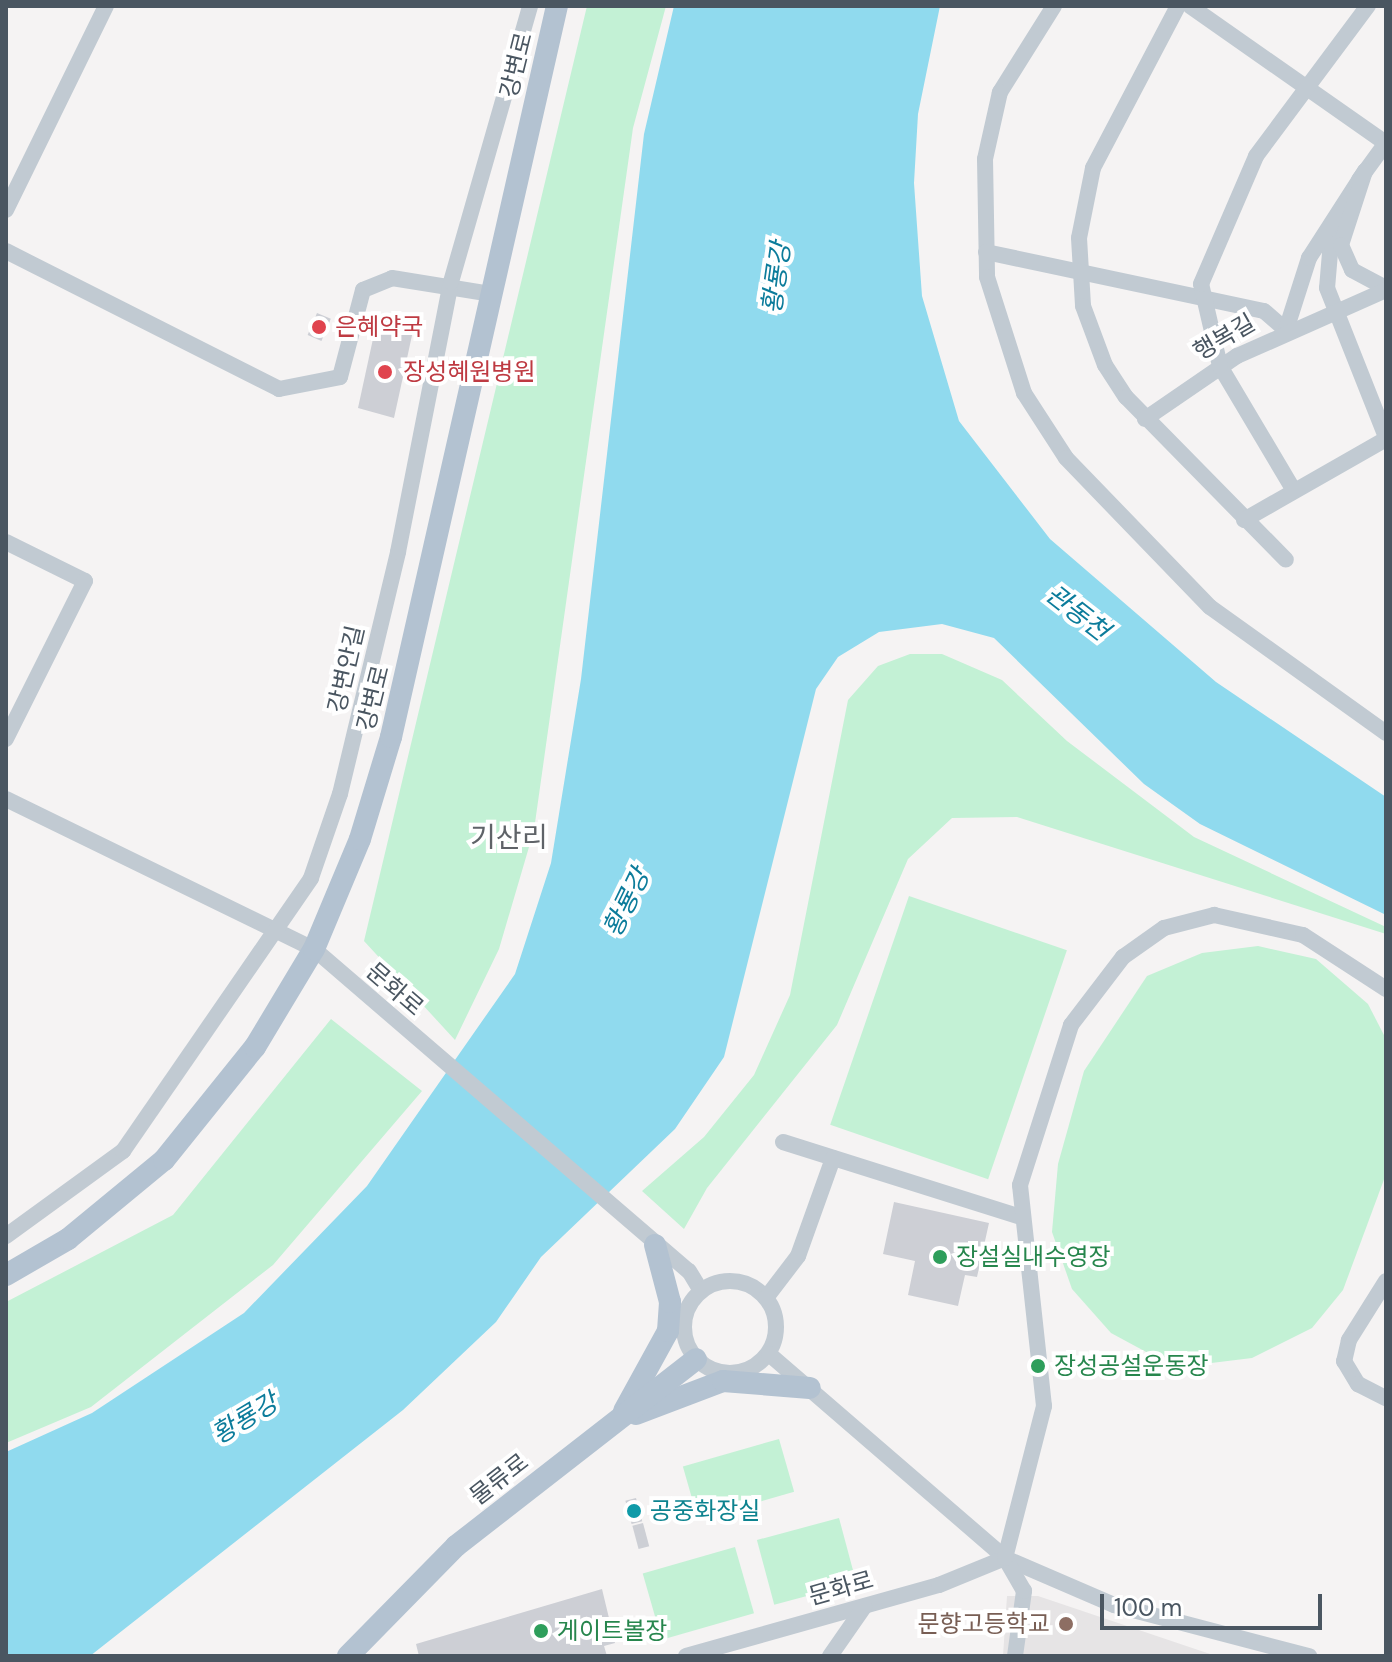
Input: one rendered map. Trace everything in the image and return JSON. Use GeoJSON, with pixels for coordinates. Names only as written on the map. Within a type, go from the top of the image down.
{"type":"FeatureCollection","features":[{"type":"Feature","properties":{"kind":"main road","name":"강변로"},"geometry":{"type":"LineString","coordinates":[[6,1275],[68,1239],[164,1160],[255,1047],[314,949],[360,839],[391,737],[486,293],[557,6]]}},
{"type":"Feature","properties":{"kind":"main road"},"geometry":{"type":"LineString","coordinates":[[620,1419],[668,1331],[670,1302],[655,1245]]}},
{"type":"Feature","properties":{"kind":"main road","name":"물류로"},"geometry":{"type":"LineString","coordinates":[[348,1656],[456,1546],[696,1359]]}},
{"type":"Feature","properties":{"kind":"main road"},"geometry":{"type":"LineString","coordinates":[[620,1419],[723,1381],[810,1388]]}},
{"type":"Feature","properties":{"kind":"street"},"geometry":{"type":"LineString","coordinates":[[6,210],[106,6]]}},
{"type":"Feature","properties":{"kind":"street","name":"강변안길"},"geometry":{"type":"LineString","coordinates":[[6,1236],[123,1151],[283,929],[311,878],[344,782],[451,282],[530,6]]}},
{"type":"Feature","properties":{"kind":"street"},"geometry":{"type":"LineString","coordinates":[[1054,6],[995,107],[984,169],[986,252],[1011,364],[1066,458],[1210,607],[1386,733]]}},
{"type":"Feature","properties":{"kind":"street"},"geometry":{"type":"LineString","coordinates":[[1178,6],[1093,168],[1079,271],[1101,357],[1145,419],[1286,560]]}},
{"type":"Feature","properties":{"kind":"street"},"geometry":{"type":"LineString","coordinates":[[986,252],[1264,311],[1286,330],[1309,258],[1386,143],[1190,6]]}},
{"type":"Feature","properties":{"kind":"street"},"geometry":{"type":"LineString","coordinates":[[1293,489],[1220,366],[1201,297],[1241,185],[1303,85],[1368,6]]}},
{"type":"Feature","properties":{"kind":"street"},"geometry":{"type":"LineString","coordinates":[[1365,171],[1341,245],[1352,270],[1386,289]]}},
{"type":"Feature","properties":{"kind":"street"},"geometry":{"type":"LineString","coordinates":[[1244,520],[1386,438],[1324,272],[1328,242],[1365,171]]}},
{"type":"Feature","properties":{"kind":"street"},"geometry":{"type":"LineString","coordinates":[[6,251],[279,389],[340,377],[363,290],[392,278],[451,282],[486,293]]}},
{"type":"Feature","properties":{"kind":"street","name":"행복길"},"geometry":{"type":"LineString","coordinates":[[1145,419],[1220,366],[1286,330],[1386,289]]}},
{"type":"Feature","properties":{"kind":"street"},"geometry":{"type":"LineString","coordinates":[[6,542],[85,581],[6,739]]}},
{"type":"Feature","properties":{"kind":"street","name":"문화로"},"geometry":{"type":"LineString","coordinates":[[6,799],[283,929],[314,949],[655,1245],[701,1291]]}},
{"type":"Feature","properties":{"kind":"street"},"geometry":{"type":"LineString","coordinates":[[1015,1656],[1024,1591],[1005,1558],[1044,1406],[1021,1217],[1024,1166],[1071,1025],[1123,957],[1164,928],[1214,915],[1303,935],[1386,989]]}},
{"type":"Feature","properties":{"kind":"street"},"geometry":{"type":"LineString","coordinates":[[783,1142],[1021,1217]]}},
{"type":"Feature","properties":{"kind":"street"},"geometry":{"type":"LineString","coordinates":[[766,1298],[798,1256],[833,1158]]}},
{"type":"Feature","properties":{"kind":"street"},"geometry":{"type":"LineString","coordinates":[[1386,1281],[1349,1340],[1344,1361],[1358,1384],[1386,1398]]}},
{"type":"Feature","properties":{"kind":"street"},"geometry":{"type":"LineString","coordinates":[[742,1282],[766,1298],[777,1325],[769,1354],[734,1374],[696,1359],[684,1317],[701,1291],[742,1282]]}},
{"type":"Feature","properties":{"kind":"street"},"geometry":{"type":"LineString","coordinates":[[769,1354],[1005,1558],[1114,1605],[1309,1656]]}},
{"type":"Feature","properties":{"kind":"street","name":"문화로"},"geometry":{"type":"LineString","coordinates":[[686,1656],[864,1607],[1005,1558]]}},
{"type":"Feature","properties":{"kind":"street"},"geometry":{"type":"LineString","coordinates":[[830,1656],[864,1607]]}},
{"type":"Feature","properties":{"kind":"shaded area","name":"문향고등학교"},"geometry":{"type":"Polygon","coordinates":[[[1007,1596],[1038,1596],[1216,1656],[1003,1656],[1007,1596]]]}},
{"type":"Feature","properties":{"kind":"green space"},"geometry":{"type":"Polygon","coordinates":[[[587,6],[666,6],[633,128],[534,830],[499,949],[455,1040],[364,941],[587,6]]]}},
{"type":"Feature","properties":{"kind":"green space"},"geometry":{"type":"Polygon","coordinates":[[[910,654],[942,654],[1002,680],[1067,741],[1194,837],[1386,927],[1386,934],[1017,817],[952,818],[908,859],[837,1025],[707,1188],[684,1229],[642,1191],[704,1137],[754,1075],[790,995],[848,700],[878,666],[910,654]]]}},
{"type":"Feature","properties":{"kind":"green space"},"geometry":{"type":"Polygon","coordinates":[[[909,896],[1067,950],[988,1179],[830,1125],[909,896]]]}},
{"type":"Feature","properties":{"kind":"green space"},"geometry":{"type":"Polygon","coordinates":[[[1258,946],[1316,959],[1368,1004],[1386,1039],[1386,1174],[1343,1290],[1312,1328],[1252,1358],[1195,1365],[1148,1353],[1111,1333],[1072,1289],[1052,1232],[1058,1164],[1084,1071],[1147,976],[1202,953],[1258,946]]]}},
{"type":"Feature","properties":{"kind":"green space"},"geometry":{"type":"Polygon","coordinates":[[[331,1019],[422,1091],[273,1265],[91,1407],[6,1443],[6,1302],[173,1215],[331,1019]]]}},
{"type":"Feature","properties":{"kind":"green space"},"geometry":{"type":"Polygon","coordinates":[[[779,1439],[794,1492],[698,1519],[683,1467],[779,1439]]]}},
{"type":"Feature","properties":{"kind":"green space"},"geometry":{"type":"Polygon","coordinates":[[[839,1518],[856,1583],[774,1605],[757,1540],[839,1518]]]}},
{"type":"Feature","properties":{"kind":"green space"},"geometry":{"type":"Polygon","coordinates":[[[735,1547],[754,1613],[662,1640],[643,1573],[735,1547]]]}},
{"type":"Feature","properties":{"kind":"water"},"geometry":{"type":"Polygon","coordinates":[[[674,6],[940,6],[918,114],[914,183],[922,296],[959,421],[1050,539],[1216,682],[1386,797],[1386,915],[1200,824],[1144,784],[994,638],[942,624],[879,632],[838,657],[816,689],[724,1057],[675,1129],[541,1257],[496,1322],[403,1410],[90,1656],[6,1656],[6,1452],[92,1413],[244,1313],[367,1186],[515,974],[551,863],[581,679],[644,134],[674,6]]]}},
{"type":"Feature","properties":{"kind":"building","name":"은혜약국"},"geometry":{"type":"Polygon","coordinates":[[[317,313],[331,319],[321,341],[308,335],[317,313]]]}},
{"type":"Feature","properties":{"kind":"building","name":"장성혜원병원"},"geometry":{"type":"Polygon","coordinates":[[[397,315],[416,317],[394,418],[358,408],[376,325],[397,315]]]}},
{"type":"Feature","properties":{"kind":"building","name":"장설실내수영장"},"geometry":{"type":"Polygon","coordinates":[[[894,1202],[989,1223],[977,1277],[965,1275],[958,1306],[908,1295],[915,1261],[883,1254],[894,1202]]]}},
{"type":"Feature","properties":{"kind":"building","name":"공중화장실"},"geometry":{"type":"Polygon","coordinates":[[[636,1498],[642,1521],[632,1524],[625,1501],[636,1498]]]}},
{"type":"Feature","properties":{"kind":"building","name":"공중화장실"},"geometry":{"type":"Polygon","coordinates":[[[643,1523],[649,1546],[639,1549],[632,1526],[643,1523]]]}},
{"type":"Feature","properties":{"kind":"building","name":"게이트볼장"},"geometry":{"type":"Polygon","coordinates":[[[602,1589],[615,1643],[604,1646],[607,1656],[419,1656],[416,1644],[602,1589]]]}},
{"type":"Feature","properties":{"kind":"place","name":"은혜약국"},"geometry":{"type":"Point","coordinates":[319,327]}},
{"type":"Feature","properties":{"kind":"place","name":"장성혜원병원"},"geometry":{"type":"Point","coordinates":[385,372]}},
{"type":"Feature","properties":{"kind":"place","name":"장설실내수영장"},"geometry":{"type":"Point","coordinates":[940,1257]}},
{"type":"Feature","properties":{"kind":"place","name":"장성공설운동장"},"geometry":{"type":"Point","coordinates":[1038,1366]}},
{"type":"Feature","properties":{"kind":"place","name":"공중화장실"},"geometry":{"type":"Point","coordinates":[634,1511]}},
{"type":"Feature","properties":{"kind":"place","name":"문향고등학교"},"geometry":{"type":"Point","coordinates":[1066,1624]}},
{"type":"Feature","properties":{"kind":"place","name":"게이트볼장"},"geometry":{"type":"Point","coordinates":[541,1631]}},
{"type":"Feature","properties":{"kind":"district","name":"기산리"},"geometry":{"type":"Point","coordinates":[509,838]}},
{"type":"Feature","properties":{"kind":"water label","name":"황룡강"},"geometry":{"type":"Point","coordinates":[777,278]}},
{"type":"Feature","properties":{"kind":"water label","name":"관동천"},"geometry":{"type":"Point","coordinates":[1077,613]}},
{"type":"Feature","properties":{"kind":"water label","name":"황룡강"},"geometry":{"type":"Point","coordinates":[627,903]}},
{"type":"Feature","properties":{"kind":"water label","name":"황룡강"},"geometry":{"type":"Point","coordinates":[245,1419]}}]}
